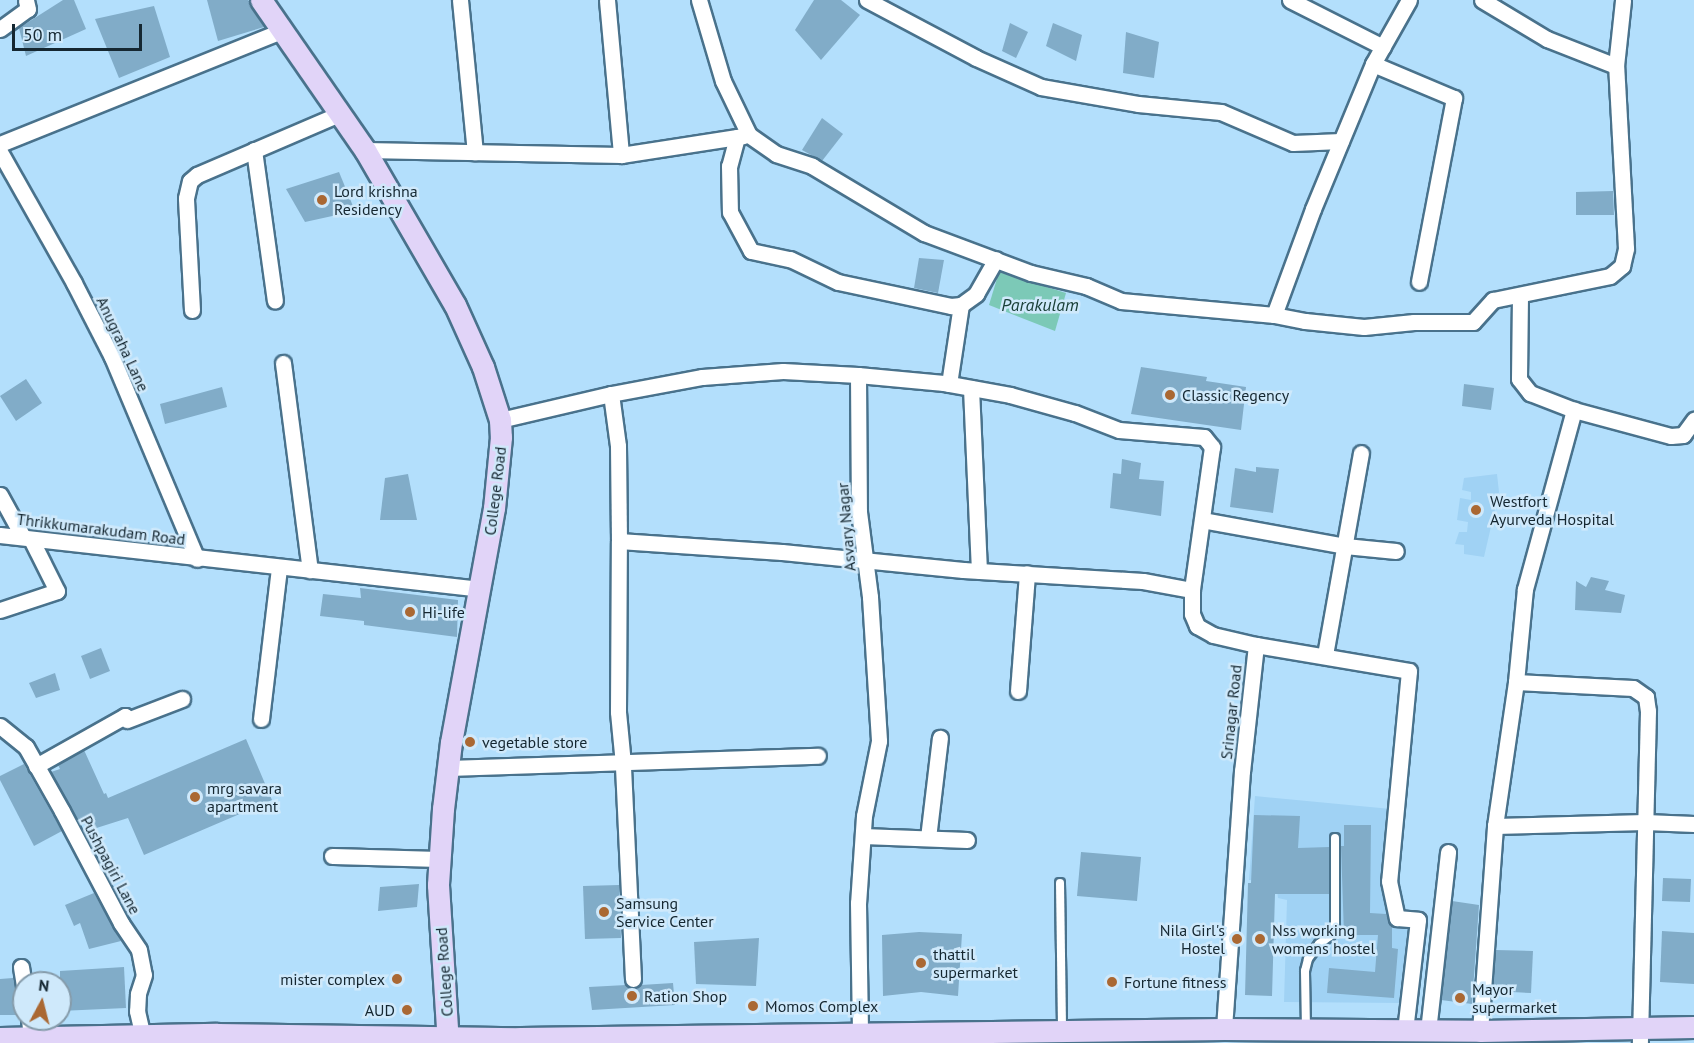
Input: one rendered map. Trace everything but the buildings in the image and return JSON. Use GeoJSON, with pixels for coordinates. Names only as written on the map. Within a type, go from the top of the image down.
{"type":"FeatureCollection","features":[{"type":"Feature","properties":{"kind":"main road","name":"College Road"},"geometry":{"type":"LineString","coordinates":[[261,0],[365,150],[455,305],[483,367],[500,420],[501,437],[494,508],[448,768],[440,859],[438,885],[448,1040]]}},
{"type":"Feature","properties":{"kind":"main road"},"geometry":{"type":"LineString","coordinates":[[0,1038],[38,1034],[448,1040],[1224,1029],[1480,1031],[1640,1036],[1694,1027]]}},
{"type":"Feature","properties":{"kind":"street"},"geometry":{"type":"LineString","coordinates":[[0,29],[28,9],[26,0]]}},
{"type":"Feature","properties":{"kind":"street"},"geometry":{"type":"LineString","coordinates":[[460,0],[475,152]]}},
{"type":"Feature","properties":{"kind":"street"},"geometry":{"type":"LineString","coordinates":[[607,0],[621,155]]}},
{"type":"Feature","properties":{"kind":"street"},"geometry":{"type":"LineString","coordinates":[[699,0],[723,81],[743,136],[729,166],[730,212],[751,251],[790,259],[838,282],[855,287],[961,306]]}},
{"type":"Feature","properties":{"kind":"street"},"geometry":{"type":"LineString","coordinates":[[867,0],[976,58],[1041,87],[1138,104],[1221,112],[1293,143],[1341,141]]}},
{"type":"Feature","properties":{"kind":"street"},"geometry":{"type":"LineString","coordinates":[[1290,0],[1383,47]]}},
{"type":"Feature","properties":{"kind":"street"},"geometry":{"type":"LineString","coordinates":[[1274,315],[1373,64],[1408,0]]}},
{"type":"Feature","properties":{"kind":"street"},"geometry":{"type":"LineString","coordinates":[[1482,0],[1547,39],[1617,66]]}},
{"type":"Feature","properties":{"kind":"street"},"geometry":{"type":"LineString","coordinates":[[365,150],[621,155],[743,136],[776,154],[812,166],[924,233],[1031,273],[1086,286],[1121,301],[1274,315],[1305,321],[1364,327],[1414,322],[1473,322],[1493,300],[1610,276],[1622,266],[1626,248],[1617,66],[1623,0]]}},
{"type":"Feature","properties":{"kind":"street"},"geometry":{"type":"LineString","coordinates":[[0,144],[281,31]]}},
{"type":"Feature","properties":{"kind":"street"},"geometry":{"type":"LineString","coordinates":[[1373,64],[1454,98],[1419,282]]}},
{"type":"Feature","properties":{"kind":"street"},"geometry":{"type":"LineString","coordinates":[[192,310],[186,189],[197,175],[339,114]]}},
{"type":"Feature","properties":{"kind":"street"},"geometry":{"type":"LineString","coordinates":[[254,150],[275,301]]}},
{"type":"Feature","properties":{"kind":"street","name":"Anugraha Lane"},"geometry":{"type":"LineString","coordinates":[[0,152],[112,357],[197,559]]}},
{"type":"Feature","properties":{"kind":"street"},"geometry":{"type":"LineString","coordinates":[[949,384],[961,306],[976,294],[996,259]]}},
{"type":"Feature","properties":{"kind":"street"},"geometry":{"type":"LineString","coordinates":[[1520,296],[1519,379],[1530,393],[1574,410],[1671,436],[1683,435],[1694,420]]}},
{"type":"Feature","properties":{"kind":"street"},"geometry":{"type":"LineString","coordinates":[[283,363],[310,570]]}},
{"type":"Feature","properties":{"kind":"street"},"geometry":{"type":"LineString","coordinates":[[500,420],[611,394],[713,376],[783,371],[858,375],[949,384],[1067,411],[1119,430],[1204,436],[1212,447],[1192,590],[1143,581],[979,571],[782,552],[619,541]]}},
{"type":"Feature","properties":{"kind":"street","name":"Asvary Nagar"},"geometry":{"type":"LineString","coordinates":[[858,375],[859,512],[867,561],[879,741],[863,836],[858,914],[860,1035]]}},
{"type":"Feature","properties":{"kind":"street"},"geometry":{"type":"LineString","coordinates":[[971,388],[979,571]]}},
{"type":"Feature","properties":{"kind":"street"},"geometry":{"type":"LineString","coordinates":[[611,394],[618,446],[618,712],[623,764],[633,979]]}},
{"type":"Feature","properties":{"kind":"street"},"geometry":{"type":"LineString","coordinates":[[1480,1031],[1495,826],[1516,682],[1525,589],[1574,410]]}},
{"type":"Feature","properties":{"kind":"street"},"geometry":{"type":"LineString","coordinates":[[1325,655],[1361,453]]}},
{"type":"Feature","properties":{"kind":"street"},"geometry":{"type":"LineString","coordinates":[[0,495],[57,591],[0,610]]}},
{"type":"Feature","properties":{"kind":"street"},"geometry":{"type":"LineString","coordinates":[[1202,520],[1346,546],[1396,551]]}},
{"type":"Feature","properties":{"kind":"street","name":"Thrikkumarakudam Road"},"geometry":{"type":"LineString","coordinates":[[0,535],[197,559],[480,589]]}},
{"type":"Feature","properties":{"kind":"street"},"geometry":{"type":"LineString","coordinates":[[261,719],[279,567]]}},
{"type":"Feature","properties":{"kind":"street"},"geometry":{"type":"LineString","coordinates":[[1017,691],[1027,573]]}},
{"type":"Feature","properties":{"kind":"street","name":"Srinagar Road"},"geometry":{"type":"LineString","coordinates":[[1192,590],[1192,614],[1197,626],[1213,635],[1256,645],[1242,771],[1224,1029]]}},
{"type":"Feature","properties":{"kind":"street"},"geometry":{"type":"LineString","coordinates":[[1256,645],[1409,671],[1389,881],[1397,918],[1418,920],[1405,1031]]}},
{"type":"Feature","properties":{"kind":"street"},"geometry":{"type":"LineString","coordinates":[[1516,682],[1633,688],[1646,697],[1640,1036]]}},
{"type":"Feature","properties":{"kind":"street"},"geometry":{"type":"LineString","coordinates":[[36,766],[124,716],[127,720],[182,699]]}},
{"type":"Feature","properties":{"kind":"street","name":"Pushpagiri Lane"},"geometry":{"type":"LineString","coordinates":[[0,726],[26,747],[121,923],[139,950],[144,975],[138,994],[137,1011],[142,1036]]}},
{"type":"Feature","properties":{"kind":"street"},"geometry":{"type":"LineString","coordinates":[[928,838],[940,738]]}},
{"type":"Feature","properties":{"kind":"street"},"geometry":{"type":"LineString","coordinates":[[448,768],[818,756]]}},
{"type":"Feature","properties":{"kind":"street"},"geometry":{"type":"LineString","coordinates":[[1495,826],[1645,822],[1694,824]]}},
{"type":"Feature","properties":{"kind":"street"},"geometry":{"type":"LineString","coordinates":[[863,836],[967,840]]}},
{"type":"Feature","properties":{"kind":"street"},"geometry":{"type":"LineString","coordinates":[[1428,1031],[1448,852]]}},
{"type":"Feature","properties":{"kind":"street"},"geometry":{"type":"LineString","coordinates":[[332,856],[440,859]]}},
{"type":"Feature","properties":{"kind":"street"},"geometry":{"type":"LineString","coordinates":[[21,967],[22,971]]}},
{"type":"Feature","properties":{"kind":"lane"},"geometry":{"type":"LineString","coordinates":[[1306,1030],[1308,959],[1330,936],[1335,926],[1335,838]]}},
{"type":"Feature","properties":{"kind":"lane"},"geometry":{"type":"LineString","coordinates":[[1060,883],[1062,1032]]}},
{"type":"Feature","properties":{"kind":"shaded area","name":"Westfort Ayurveda Hospital"},"geometry":{"type":"Polygon","coordinates":[[[1497,474],[1499,492],[1484,557],[1464,554],[1464,545],[1455,544],[1459,532],[1467,532],[1468,522],[1457,520],[1460,498],[1471,500],[1471,492],[1462,490],[1464,478],[1497,474]]]}},
{"type":"Feature","properties":{"kind":"shaded area"},"geometry":{"type":"Polygon","coordinates":[[[1255,796],[1391,809],[1385,882],[1411,924],[1402,1003],[1284,1002],[1287,900],[1278,898],[1276,883],[1249,880],[1255,796]]]}},
{"type":"Feature","properties":{"kind":"water","name":"Parakulam"},"geometry":{"type":"Polygon","coordinates":[[[999,272],[1066,293],[1055,331],[989,305],[999,272]]]}},
{"type":"Feature","properties":{"kind":"place","name":"Lord krishna Residency"},"geometry":{"type":"Point","coordinates":[322,200]}},
{"type":"Feature","properties":{"kind":"place","name":"Classic Regency"},"geometry":{"type":"Point","coordinates":[1170,395]}},
{"type":"Feature","properties":{"kind":"place","name":"Westfort Ayurveda Hospital"},"geometry":{"type":"Point","coordinates":[1476,510]}},
{"type":"Feature","properties":{"kind":"place","name":"Hi-life"},"geometry":{"type":"Point","coordinates":[410,612]}},
{"type":"Feature","properties":{"kind":"place","name":"vegetable store"},"geometry":{"type":"Point","coordinates":[470,742]}},
{"type":"Feature","properties":{"kind":"place","name":"mrg savara apartment"},"geometry":{"type":"Point","coordinates":[195,797]}},
{"type":"Feature","properties":{"kind":"place","name":"Samsung Service Center"},"geometry":{"type":"Point","coordinates":[604,912]}},
{"type":"Feature","properties":{"kind":"place","name":"Nila Girl's Hostel"},"geometry":{"type":"Point","coordinates":[1237,939]}},
{"type":"Feature","properties":{"kind":"place","name":"Nss working womens hostel"},"geometry":{"type":"Point","coordinates":[1260,939]}},
{"type":"Feature","properties":{"kind":"place","name":"thattil supermarket"},"geometry":{"type":"Point","coordinates":[921,963]}},
{"type":"Feature","properties":{"kind":"place","name":"mister complex"},"geometry":{"type":"Point","coordinates":[397,979]}},
{"type":"Feature","properties":{"kind":"place","name":"Fortune fitness"},"geometry":{"type":"Point","coordinates":[1112,982]}},
{"type":"Feature","properties":{"kind":"place","name":"Ration Shop"},"geometry":{"type":"Point","coordinates":[632,996]}},
{"type":"Feature","properties":{"kind":"place","name":"Mayor supermarket"},"geometry":{"type":"Point","coordinates":[1460,998]}},
{"type":"Feature","properties":{"kind":"place","name":"Momos Complex"},"geometry":{"type":"Point","coordinates":[753,1006]}},
{"type":"Feature","properties":{"kind":"place","name":"AUD"},"geometry":{"type":"Point","coordinates":[407,1010]}}]}
